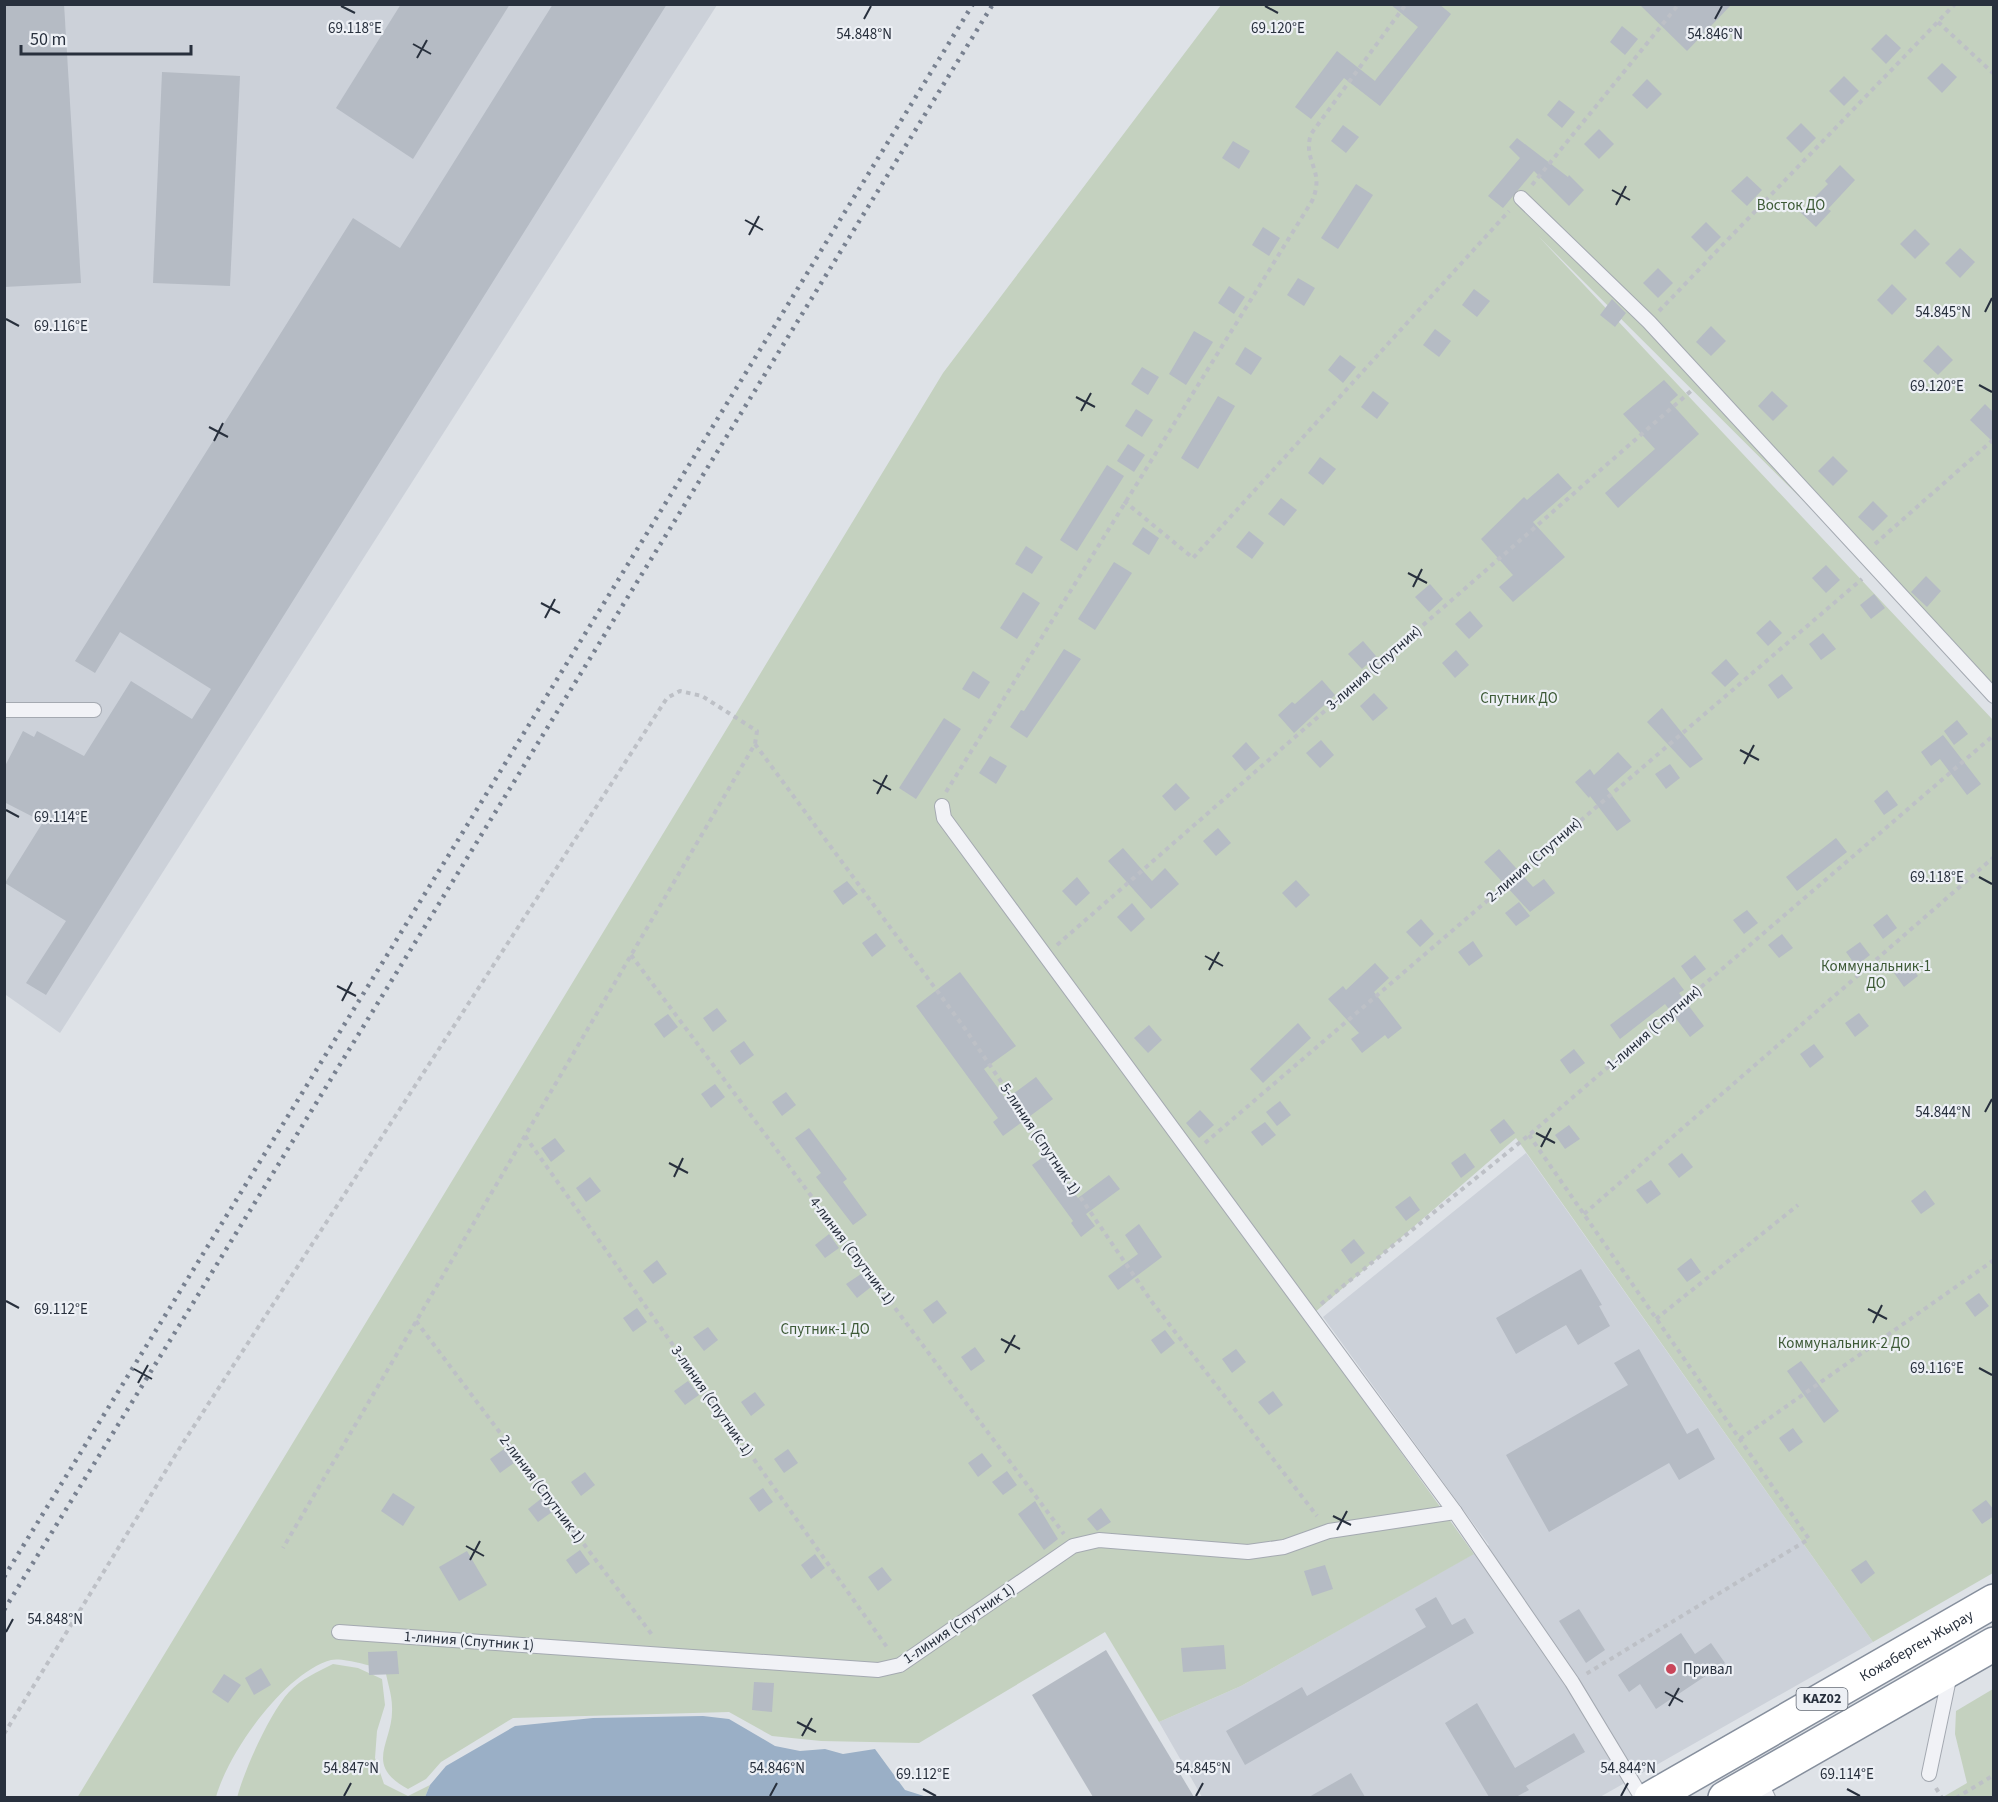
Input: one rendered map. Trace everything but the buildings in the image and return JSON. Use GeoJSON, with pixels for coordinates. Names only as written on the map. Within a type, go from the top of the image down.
{"type":"FeatureCollection","features":[{"type":"Feature","properties":{"kind":"highway","name":"Кожаберген Жырау"},"geometry":{"type":"LineString","coordinates":[[1651,1797],[1994,1601]]}},
{"type":"Feature","properties":{"kind":"highway","name":"KAZ02"},"geometry":{"type":"LineString","coordinates":[[1725,1797],[1764,1788],[1952,1668],[1994,1644]]}},
{"type":"Feature","properties":{"kind":"lane"},"geometry":{"type":"LineString","coordinates":[[1521,198],[1648,322],[1994,696]]}},
{"type":"Feature","properties":{"kind":"lane"},"geometry":{"type":"LineString","coordinates":[[4,710],[94,710]]}},
{"type":"Feature","properties":{"kind":"lane"},"geometry":{"type":"LineString","coordinates":[[942,806],[944,818],[1193,1153],[1308,1314],[1455,1512],[1572,1682],[1642,1797]]}},
{"type":"Feature","properties":{"kind":"lane","name":"1-линия (Спутник 1)"},"geometry":{"type":"LineString","coordinates":[[339,1632],[878,1670],[900,1665],[1073,1546],[1099,1540],[1248,1552],[1284,1547],[1329,1531],[1455,1512]]}},
{"type":"Feature","properties":{"kind":"lane"},"geometry":{"type":"LineString","coordinates":[[1929,1774],[1952,1668]]}},
{"type":"Feature","properties":{"kind":"path"},"geometry":{"type":"LineString","coordinates":[[942,806],[952,778],[1312,201],[1318,188],[1318,178],[1309,154],[1308,144],[1311,134],[1406,4]]}},
{"type":"Feature","properties":{"kind":"path"},"geometry":{"type":"LineString","coordinates":[[1124,501],[1193,558],[1521,198],[1679,4]]}},
{"type":"Feature","properties":{"kind":"path"},"geometry":{"type":"LineString","coordinates":[[1648,322],[1955,4]]}},
{"type":"Feature","properties":{"kind":"path"},"geometry":{"type":"LineString","coordinates":[[1938,22],[1994,74]]}},
{"type":"Feature","properties":{"kind":"path","name":"3-линия (Спутник)"},"geometry":{"type":"LineString","coordinates":[[1045,955],[1702,381]]}},
{"type":"Feature","properties":{"kind":"path"},"geometry":{"type":"LineString","coordinates":[[1863,555],[1994,439]]}},
{"type":"Feature","properties":{"kind":"path","name":"2-линия (Спутник)"},"geometry":{"type":"LineString","coordinates":[[1193,1153],[1875,568]]}},
{"type":"Feature","properties":{"kind":"path","name":"5-линия (Спутник 1)"},"geometry":{"type":"LineString","coordinates":[[4,1734],[181,1446],[667,698],[680,691],[702,696],[756,731],[755,744],[963,1026],[1152,1302],[1329,1531]]}},
{"type":"Feature","properties":{"kind":"path","name":"1-линия (Спутник)"},"geometry":{"type":"LineString","coordinates":[[1308,1314],[1529,1135],[1994,735]]}},
{"type":"Feature","properties":{"kind":"path"},"geometry":{"type":"LineString","coordinates":[[283,1548],[755,744]]}},
{"type":"Feature","properties":{"kind":"path"},"geometry":{"type":"LineString","coordinates":[[1584,1214],[1994,857]]}},
{"type":"Feature","properties":{"kind":"path","name":"4-линия (Спутник 1)"},"geometry":{"type":"LineString","coordinates":[[631,955],[1073,1546]]}},
{"type":"Feature","properties":{"kind":"path"},"geometry":{"type":"LineString","coordinates":[[1529,1135],[1809,1539],[1572,1682]]}},
{"type":"Feature","properties":{"kind":"path","name":"3-линия (Спутник 1)"},"geometry":{"type":"LineString","coordinates":[[525,1136],[900,1665]]}},
{"type":"Feature","properties":{"kind":"path"},"geometry":{"type":"LineString","coordinates":[[1656,1319],[1798,1204]]}},
{"type":"Feature","properties":{"kind":"path"},"geometry":{"type":"LineString","coordinates":[[1740,1439],[1994,1260]]}},
{"type":"Feature","properties":{"kind":"path","name":"2-линия (Спутник 1)"},"geometry":{"type":"LineString","coordinates":[[416,1321],[668,1656]]}},
{"type":"Feature","properties":{"kind":"path"},"geometry":{"type":"LineString","coordinates":[[1956,1797],[1994,1775]]}},
{"type":"Feature","properties":{"kind":"shaded area"},"geometry":{"type":"Polygon","coordinates":[[[4,5],[717,5],[60,1033],[6,995],[5,982],[4,5]]]}},
{"type":"Feature","properties":{"kind":"shaded area"},"geometry":{"type":"Polygon","coordinates":[[[1526,1153],[1873,1642],[1600,1797],[1202,1797],[1159,1722],[1241,1686],[1489,1545],[1323,1317],[1526,1153]]]}},
{"type":"Feature","properties":{"kind":"green space"},"geometry":{"type":"Polygon","coordinates":[[[1221,5],[1993,5],[1993,690],[1539,237],[1993,720],[1993,1573],[1873,1642],[1516,1138],[1306,1320],[1474,1554],[1241,1686],[1159,1722],[1105,1632],[919,1743],[821,1741],[772,1736],[729,1712],[513,1718],[441,1762],[426,1779],[408,1789],[394,1780],[386,1771],[383,1762],[392,1707],[385,1669],[336,1659],[313,1668],[277,1697],[260,1717],[232,1759],[216,1797],[77,1798],[943,373],[1221,5]]]}},
{"type":"Feature","properties":{"kind":"green space"},"geometry":{"type":"Polygon","coordinates":[[[333,1664],[358,1668],[382,1679],[385,1705],[377,1731],[375,1758],[384,1784],[408,1796],[430,1785],[425,1797],[237,1798],[258,1742],[282,1701],[299,1683],[333,1664]]]}},
{"type":"Feature","properties":{"kind":"green space"},"geometry":{"type":"Polygon","coordinates":[[[1993,1689],[1993,1797],[1943,1797],[1967,1783],[1955,1734],[1956,1711],[1993,1689]]]}},
{"type":"Feature","properties":{"kind":"water"},"geometry":{"type":"Polygon","coordinates":[[[703,1716],[729,1719],[775,1746],[800,1751],[825,1749],[843,1754],[875,1749],[905,1790],[927,1797],[425,1797],[430,1785],[446,1766],[515,1726],[593,1718],[703,1716]]]}},
{"type":"Feature","properties":{"kind":"railway"},"geometry":{"type":"LineString","coordinates":[[4,1577],[973,4]]}},
{"type":"Feature","properties":{"kind":"railway"},"geometry":{"type":"LineString","coordinates":[[4,1610],[993,4]]}},
{"type":"Feature","properties":{"kind":"place","name":"Привал"},"geometry":{"type":"Point","coordinates":[1671,1669]}},
{"type":"Feature","properties":{"kind":"park label","name":"Восток ДО"},"geometry":{"type":"Point","coordinates":[1791,205]}},
{"type":"Feature","properties":{"kind":"park label","name":"Спутник ДО"},"geometry":{"type":"Point","coordinates":[1519,698]}},
{"type":"Feature","properties":{"kind":"park label","name":"Коммунальник-1 ДО"},"geometry":{"type":"Point","coordinates":[1876,974]}},
{"type":"Feature","properties":{"kind":"park label","name":"Спутник-1 ДО"},"geometry":{"type":"Point","coordinates":[825,1329]}},
{"type":"Feature","properties":{"kind":"park label","name":"Коммунальник-2 ДО"},"geometry":{"type":"Point","coordinates":[1844,1343]}}]}
